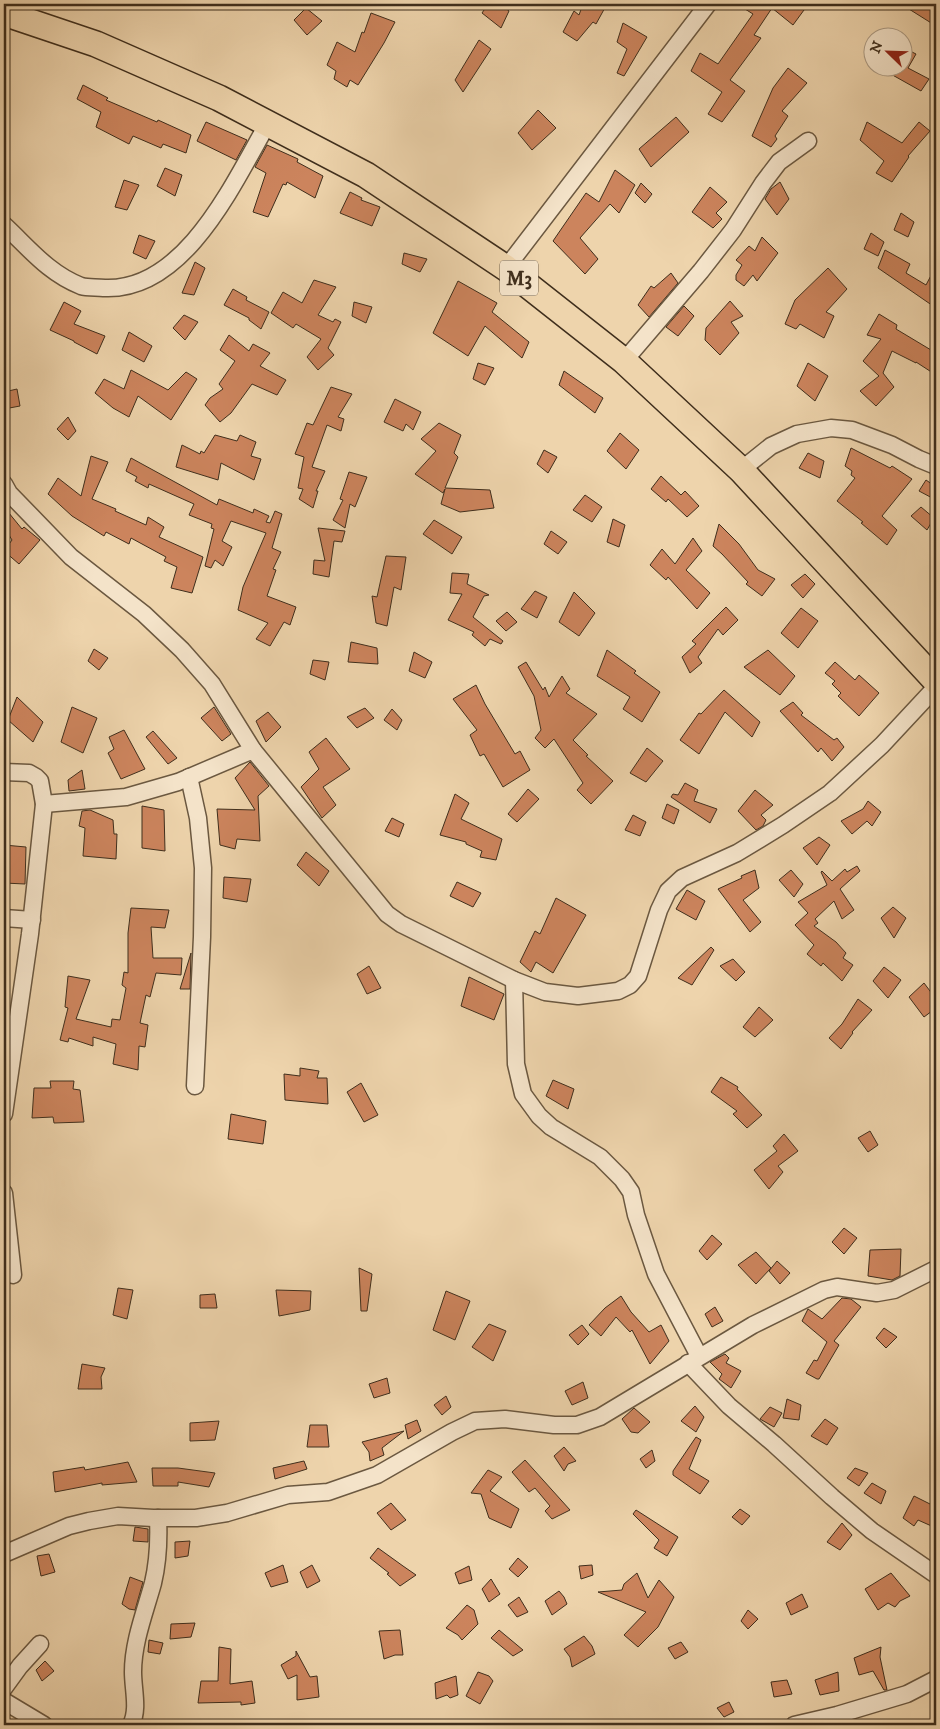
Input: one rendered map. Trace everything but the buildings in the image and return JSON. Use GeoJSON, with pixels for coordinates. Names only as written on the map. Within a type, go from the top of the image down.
{"type":"FeatureCollection","features":[{"type":"Feature","properties":{"kind":"main road","name":"M3"},"geometry":{"type":"LineString","coordinates":[[4,13],[96,44],[219,98],[366,175],[506,268],[624,361],[741,470],[936,681]]}},
{"type":"Feature","properties":{"kind":"street"},"geometry":{"type":"LineString","coordinates":[[506,268],[708,4]]}},
{"type":"Feature","properties":{"kind":"street"},"geometry":{"type":"LineString","coordinates":[[4,225],[52,271],[83,287],[118,288],[144,280],[168,266],[192,245],[218,211],[268,123]]}},
{"type":"Feature","properties":{"kind":"street"},"geometry":{"type":"LineString","coordinates":[[624,361],[701,271],[733,230],[779,162],[808,141]]}},
{"type":"Feature","properties":{"kind":"street"},"geometry":{"type":"LineString","coordinates":[[741,470],[771,446],[797,434],[831,428],[852,430],[892,445],[936,466]]}},
{"type":"Feature","properties":{"kind":"street"},"geometry":{"type":"LineString","coordinates":[[4,484],[9,493],[71,557],[144,614],[182,650],[212,684],[253,750],[387,914],[415,932],[514,980],[545,992],[578,996],[618,991],[630,985],[638,976],[659,910],[668,891],[682,878],[737,853],[783,825],[830,792],[882,745],[936,687]]}},
{"type":"Feature","properties":{"kind":"street"},"geometry":{"type":"LineString","coordinates":[[44,804],[126,797],[189,777],[253,750]]}},
{"type":"Feature","properties":{"kind":"street"},"geometry":{"type":"LineString","coordinates":[[4,772],[28,773],[40,780],[44,804],[32,920],[4,1114]]}},
{"type":"Feature","properties":{"kind":"street"},"geometry":{"type":"LineString","coordinates":[[189,777],[198,818],[203,868],[202,937],[195,1086]]}},
{"type":"Feature","properties":{"kind":"street"},"geometry":{"type":"LineString","coordinates":[[4,918],[32,920]]}},
{"type":"Feature","properties":{"kind":"street"},"geometry":{"type":"LineString","coordinates":[[514,980],[516,1064],[523,1094],[538,1116],[551,1127],[600,1157],[622,1179],[631,1192],[636,1215],[656,1274],[693,1359],[729,1406],[872,1531],[936,1575]]}},
{"type":"Feature","properties":{"kind":"street"},"geometry":{"type":"LineString","coordinates":[[4,1193],[13,1275]]}},
{"type":"Feature","properties":{"kind":"street"},"geometry":{"type":"LineString","coordinates":[[4,1554],[69,1526],[89,1521],[118,1516],[196,1518],[227,1513],[288,1495],[328,1492],[377,1475],[475,1421],[505,1419],[554,1425],[577,1425],[600,1417],[693,1359],[753,1325],[824,1290],[837,1287],[877,1293],[894,1290],[936,1269]]}},
{"type":"Feature","properties":{"kind":"street"},"geometry":{"type":"LineString","coordinates":[[132,1725],[135,1717],[133,1671],[138,1632],[153,1582],[158,1556],[158,1518]]}},
{"type":"Feature","properties":{"kind":"street"},"geometry":{"type":"LineString","coordinates":[[4,1688],[20,1666],[40,1644]]}},
{"type":"Feature","properties":{"kind":"street"},"geometry":{"type":"LineString","coordinates":[[794,1725],[837,1715],[907,1694],[936,1678]]}},
{"type":"Feature","properties":{"kind":"street"},"geometry":{"type":"LineString","coordinates":[[4,1701],[44,1725]]}}]}
